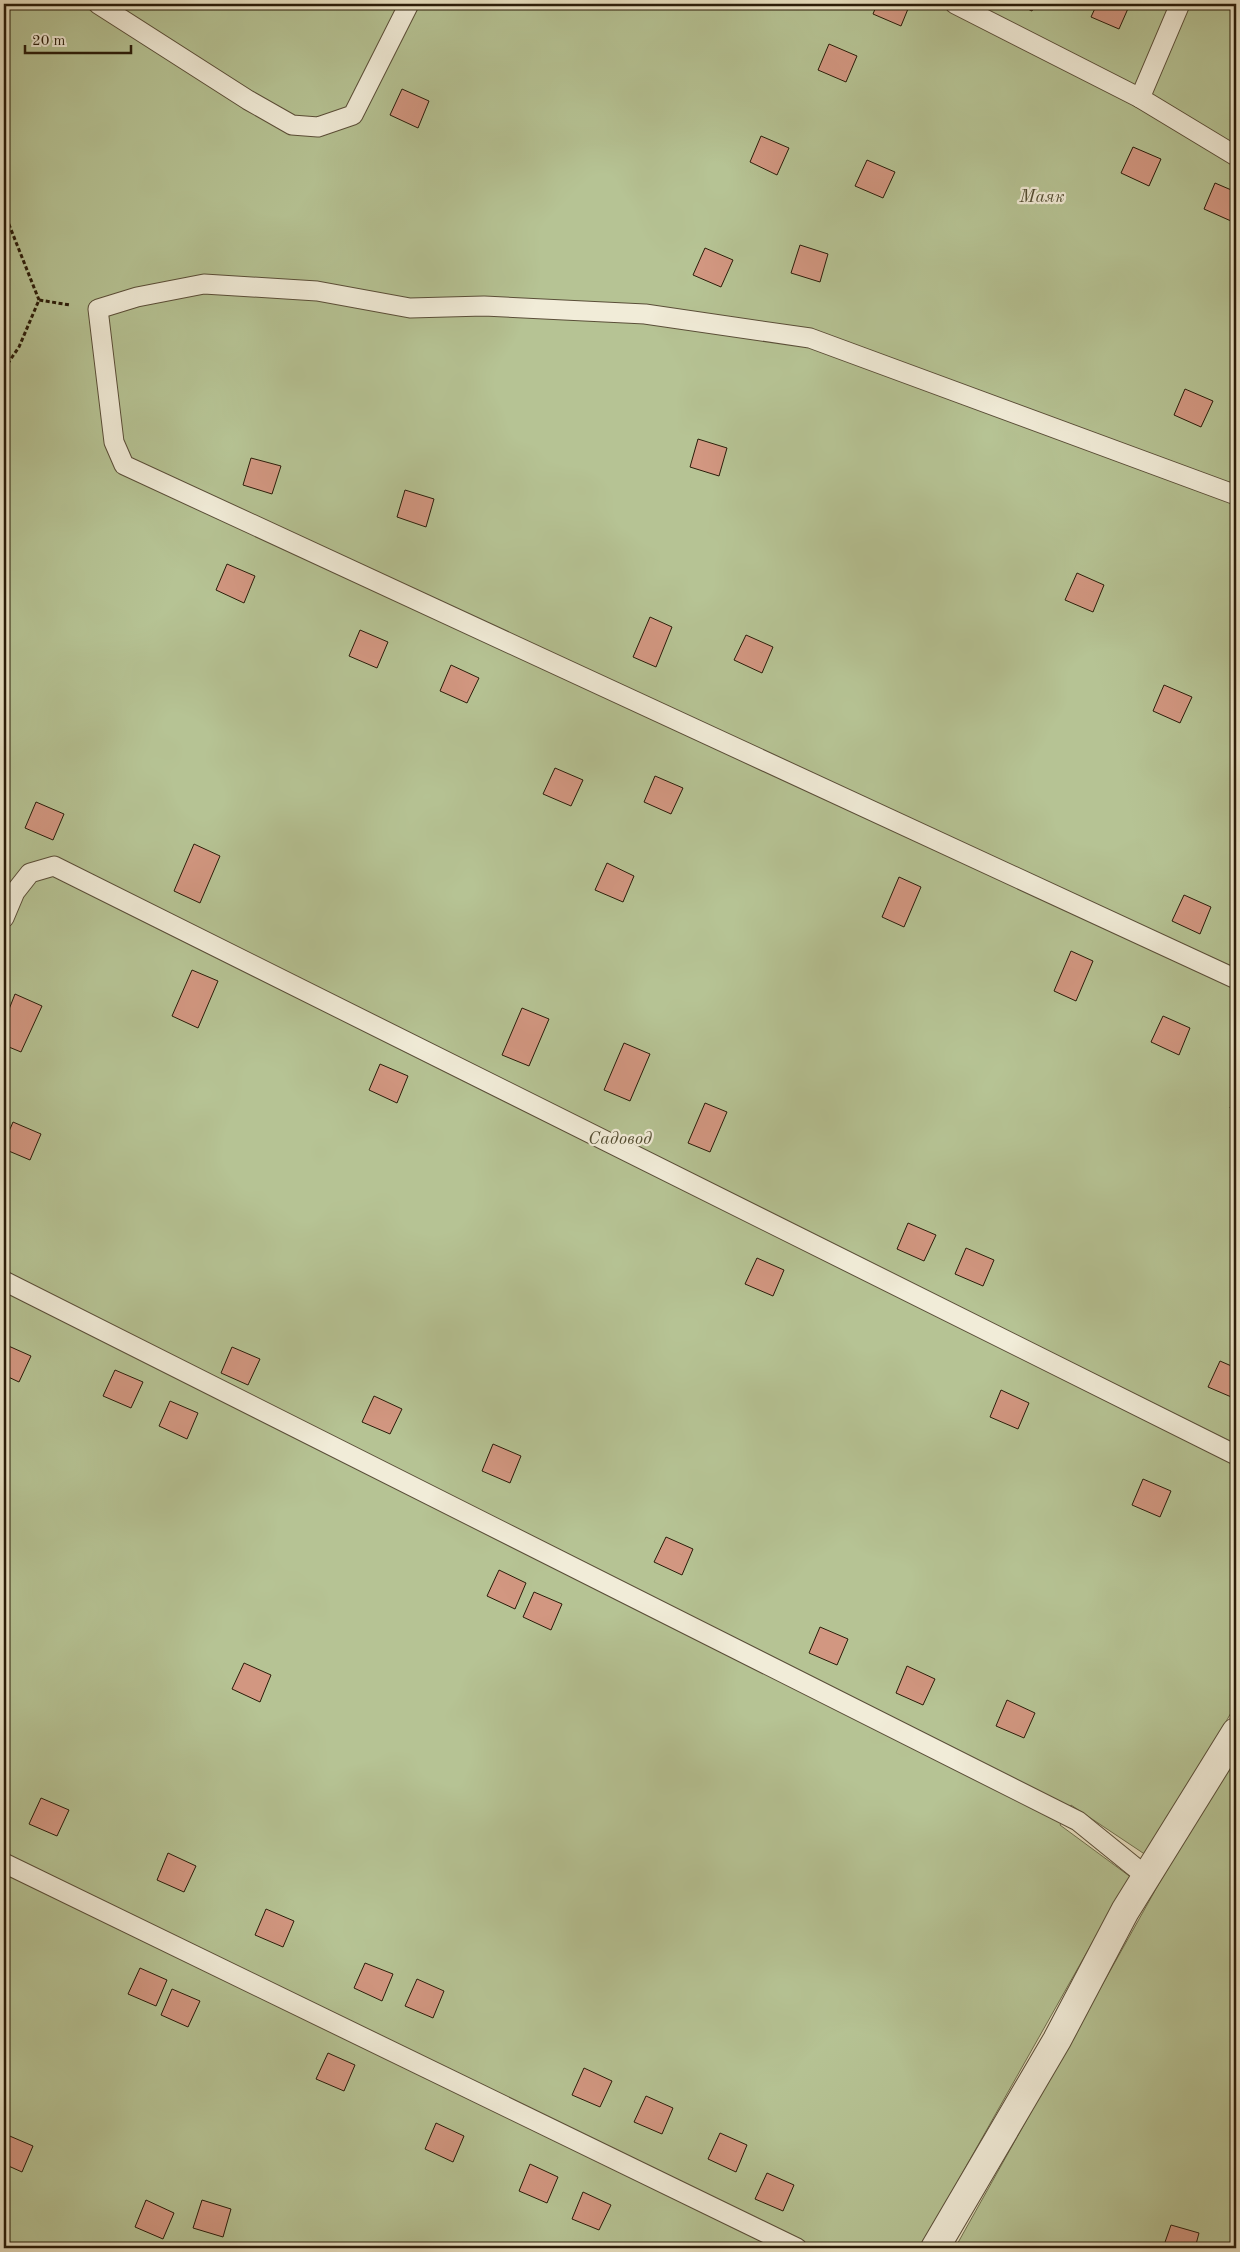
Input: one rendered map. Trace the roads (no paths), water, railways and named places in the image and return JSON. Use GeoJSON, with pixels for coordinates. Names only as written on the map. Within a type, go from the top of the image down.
{"type":"FeatureCollection","features":[{"type":"Feature","properties":{"kind":"street"},"geometry":{"type":"LineString","coordinates":[[935,2248],[1058,2040],[1126,1911],[1236,1732]]}},
{"type":"Feature","properties":{"kind":"lane"},"geometry":{"type":"LineString","coordinates":[[98,4],[121,10],[248,100],[292,125],[318,127],[353,115],[409,4]]}},
{"type":"Feature","properties":{"kind":"lane"},"geometry":{"type":"LineString","coordinates":[[955,4],[1140,98],[1236,156]]}},
{"type":"Feature","properties":{"kind":"lane"},"geometry":{"type":"LineString","coordinates":[[1140,98],[1180,4]]}},
{"type":"Feature","properties":{"kind":"lane"},"geometry":{"type":"LineString","coordinates":[[1236,495],[810,338],[645,314],[484,306],[410,308],[318,291],[204,284],[137,297],[98,309],[114,442],[124,464],[1236,979]]}},
{"type":"Feature","properties":{"kind":"lane"},"geometry":{"type":"LineString","coordinates":[[4,918],[15,892],[30,873],[54,866],[1236,1455]]}},
{"type":"Feature","properties":{"kind":"lane"},"geometry":{"type":"LineString","coordinates":[[4,1281],[1078,1821],[1147,1877]]}},
{"type":"Feature","properties":{"kind":"lane"},"geometry":{"type":"LineString","coordinates":[[4,1863],[797,2248]]}},
{"type":"Feature","properties":{"kind":"park label","name":"Маяк"},"geometry":{"type":"Point","coordinates":[1042,197]}},
{"type":"Feature","properties":{"kind":"park label","name":"Садовод"},"geometry":{"type":"Point","coordinates":[620,1139]}}]}
